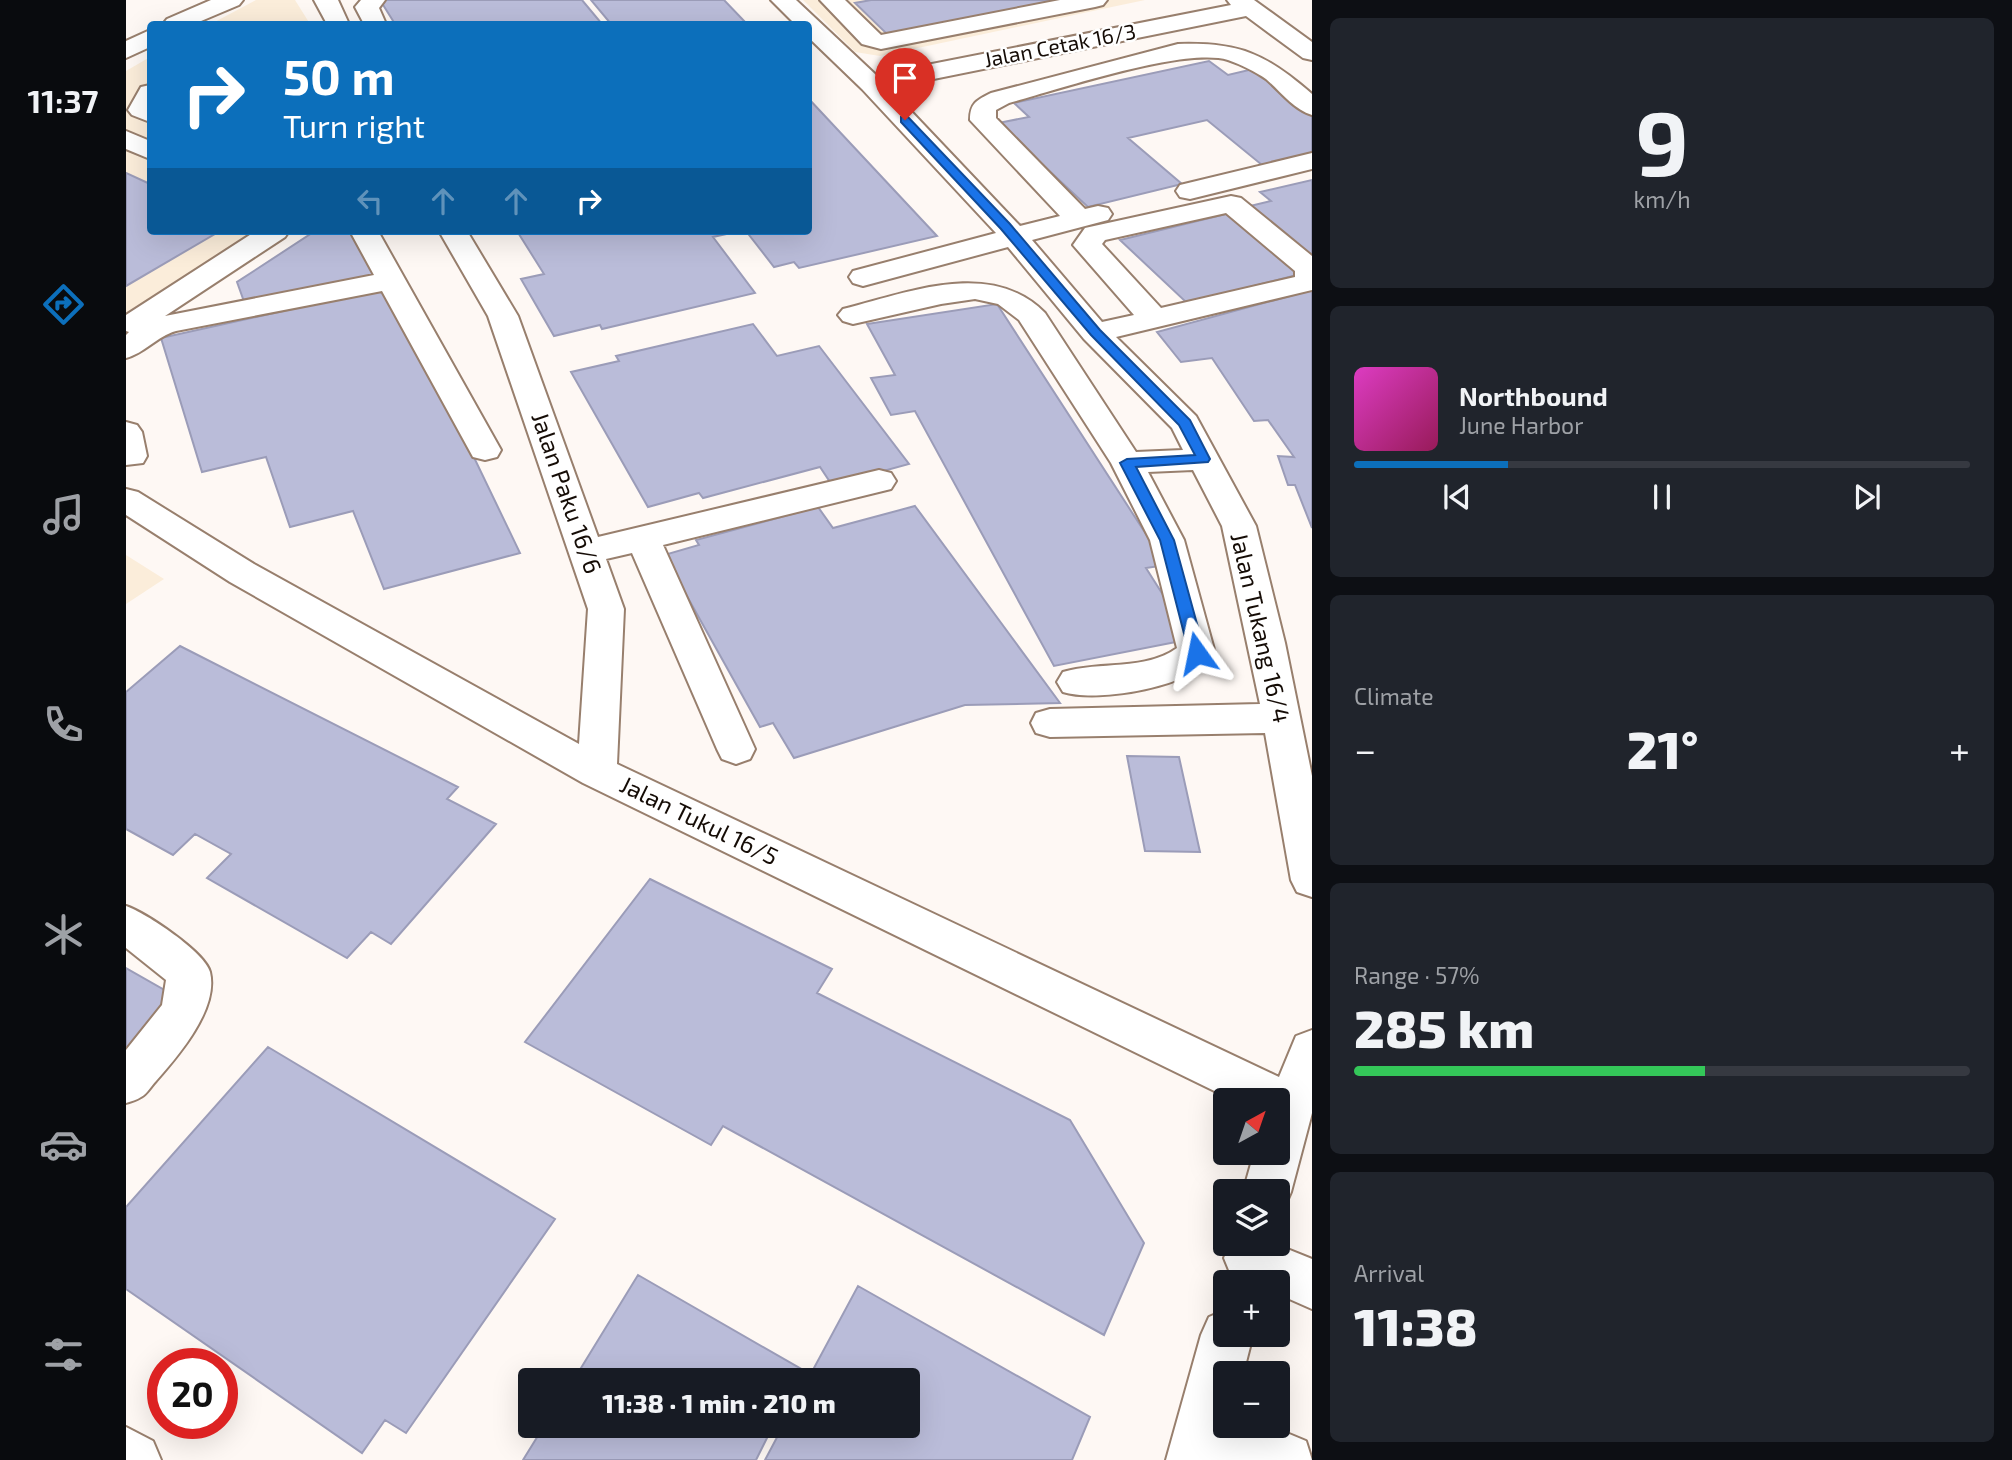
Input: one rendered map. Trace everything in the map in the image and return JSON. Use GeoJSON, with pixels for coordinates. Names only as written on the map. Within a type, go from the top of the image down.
{"type":"FeatureCollection","features":[{"type":"Feature","properties":{"kind":"street"},"geometry":{"type":"LineString","coordinates":[[182,21],[231,0]]}},
{"type":"Feature","properties":{"kind":"street"},"geometry":{"type":"LineString","coordinates":[[326,0],[336,21]]}},
{"type":"Feature","properties":{"kind":"street"},"geometry":{"type":"LineString","coordinates":[[373,0],[368,7],[374,21]]}},
{"type":"Feature","properties":{"kind":"street","name":"Jalan Tukang 16/4"},"geometry":{"type":"LineString","coordinates":[[783,0],[798,21]]}},
{"type":"Feature","properties":{"kind":"street"},"geometry":{"type":"LineString","coordinates":[[836,1],[870,38],[881,43],[1095,0]]}},
{"type":"Feature","properties":{"kind":"street"},"geometry":{"type":"LineString","coordinates":[[1244,4],[1312,53]]}},
{"type":"Feature","properties":{"kind":"street","name":"Jalan Cetak 16/3"},"geometry":{"type":"LineString","coordinates":[[871,84],[1244,4]]}},
{"type":"Feature","properties":{"kind":"street"},"geometry":{"type":"LineString","coordinates":[[126,51],[147,39]]}},
{"type":"Feature","properties":{"kind":"street"},"geometry":{"type":"LineString","coordinates":[[1079,219],[983,120],[983,107],[1000,98],[1178,51],[1209,50],[1234,54],[1272,72],[1312,107]]}},
{"type":"Feature","properties":{"kind":"street","name":"Jalan Tukang 16/4"},"geometry":{"type":"LineString","coordinates":[[822,53],[871,84],[1012,235],[1095,332],[1185,423],[1239,526],[1268,643],[1312,880]]}},
{"type":"Feature","properties":{"kind":"street"},"geometry":{"type":"LineString","coordinates":[[126,139],[147,150]]}},
{"type":"Feature","properties":{"kind":"street"},"geometry":{"type":"LineString","coordinates":[[863,277],[1012,235],[1312,161]]}},
{"type":"Feature","properties":{"kind":"street"},"geometry":{"type":"LineString","coordinates":[[1095,332],[1154,319],[1308,282],[1310,273],[1308,267],[1231,204],[1095,234],[1087,245],[1154,319]]}},
{"type":"Feature","properties":{"kind":"street"},"geometry":{"type":"LineString","coordinates":[[126,328],[269,235]]}},
{"type":"Feature","properties":{"kind":"street"},"geometry":{"type":"LineString","coordinates":[[366,235],[485,450]]}},
{"type":"Feature","properties":{"kind":"street","name":"Jalan Paku 16/6"},"geometry":{"type":"LineString","coordinates":[[455,235],[503,316],[606,609],[597,772]]}},
{"type":"Feature","properties":{"kind":"street"},"geometry":{"type":"LineString","coordinates":[[126,349],[154,328],[173,323],[392,280]]}},
{"type":"Feature","properties":{"kind":"street"},"geometry":{"type":"LineString","coordinates":[[853,315],[964,292],[989,291],[1018,302],[1034,319],[1127,463],[1167,540],[1197,653],[1184,665],[1157,672],[1076,682]]}},
{"type":"Feature","properties":{"kind":"street"},"geometry":{"type":"LineString","coordinates":[[1127,463],[1203,459]]}},
{"type":"Feature","properties":{"kind":"street"},"geometry":{"type":"LineString","coordinates":[[586,552],[879,481]]}},
{"type":"Feature","properties":{"kind":"street","name":"Jalan Tukul 16/5"},"geometry":{"type":"LineString","coordinates":[[126,500],[242,573],[597,772],[1291,1105]]}},
{"type":"Feature","properties":{"kind":"street"},"geometry":{"type":"LineString","coordinates":[[643,538],[736,749]]}},
{"type":"Feature","properties":{"kind":"street"},"geometry":{"type":"LineString","coordinates":[[1050,723],[1282,718]]}},
{"type":"Feature","properties":{"kind":"street"},"geometry":{"type":"LineString","coordinates":[[126,924],[188,972],[191,991],[179,1020],[126,1082]]}},
{"type":"Feature","properties":{"kind":"street"},"geometry":{"type":"LineString","coordinates":[[1271,1179],[1291,1105],[1311,1055]]}},
{"type":"Feature","properties":{"kind":"street"},"geometry":{"type":"LineString","coordinates":[[1248,1262],[1312,1284]]}},
{"type":"Feature","properties":{"kind":"street"},"geometry":{"type":"LineString","coordinates":[[1224,1347],[1197,1443],[1287,1460]]}},
{"type":"Feature","properties":{"kind":"street"},"geometry":{"type":"LineString","coordinates":[[126,1454],[134,1460]]}},
{"type":"Feature","properties":{"kind":"shaded area"},"geometry":{"type":"Polygon","coordinates":[[[256,0],[295,0],[308,21],[217,21],[256,0]]]}},
{"type":"Feature","properties":{"kind":"shaded area"},"geometry":{"type":"Polygon","coordinates":[[[803,0],[1145,0],[880,56],[855,52],[803,0]]]}},
{"type":"Feature","properties":{"kind":"shaded area"},"geometry":{"type":"Polygon","coordinates":[[[147,59],[147,235],[288,235],[126,330],[126,71],[147,59]]]}},
{"type":"Feature","properties":{"kind":"shaded area"},"geometry":{"type":"Polygon","coordinates":[[[126,555],[164,579],[126,604],[126,555]]]}},
{"type":"Feature","properties":{"kind":"building"},"geometry":{"type":"Polygon","coordinates":[[[380,0],[582,0],[600,21],[393,21],[380,0]]]}},
{"type":"Feature","properties":{"kind":"building"},"geometry":{"type":"Polygon","coordinates":[[[591,0],[724,0],[744,21],[608,21],[591,0]]]}},
{"type":"Feature","properties":{"kind":"building"},"geometry":{"type":"Polygon","coordinates":[[[871,0],[1070,0],[888,35],[855,3],[871,0]]]}},
{"type":"Feature","properties":{"kind":"building"},"geometry":{"type":"Polygon","coordinates":[[[1209,61],[1228,75],[1253,69],[1312,113],[1312,153],[1262,165],[1207,120],[1128,138],[1182,184],[1088,207],[998,123],[1029,117],[1014,103],[1209,61]]]}},
{"type":"Feature","properties":{"kind":"building"},"geometry":{"type":"Polygon","coordinates":[[[812,102],[937,236],[799,268],[794,262],[774,267],[749,235],[812,235],[812,102]]]}},
{"type":"Feature","properties":{"kind":"building"},"geometry":{"type":"Polygon","coordinates":[[[126,173],[147,183],[147,235],[213,235],[126,286],[126,173]]]}},
{"type":"Feature","properties":{"kind":"building"},"geometry":{"type":"Polygon","coordinates":[[[1312,180],[1312,258],[1250,206],[1271,201],[1260,192],[1312,180]]]}},
{"type":"Feature","properties":{"kind":"building"},"geometry":{"type":"Polygon","coordinates":[[[1234,212],[1305,273],[1187,303],[1120,240],[1234,212]]]}},
{"type":"Feature","properties":{"kind":"building"},"geometry":{"type":"Polygon","coordinates":[[[309,235],[365,235],[384,278],[246,307],[237,282],[309,235]]]}},
{"type":"Feature","properties":{"kind":"building"},"geometry":{"type":"Polygon","coordinates":[[[520,235],[722,235],[713,237],[755,293],[602,329],[600,325],[554,336],[521,279],[544,274],[520,235]]]}},
{"type":"Feature","properties":{"kind":"building"},"geometry":{"type":"Polygon","coordinates":[[[392,287],[520,553],[384,589],[353,511],[290,527],[266,457],[202,472],[161,338],[392,287]]]}},
{"type":"Feature","properties":{"kind":"building"},"geometry":{"type":"Polygon","coordinates":[[[1312,290],[1312,528],[1295,485],[1288,485],[1278,456],[1294,457],[1268,420],[1254,421],[1212,358],[1181,362],[1157,332],[1312,290]]]}},
{"type":"Feature","properties":{"kind":"building"},"geometry":{"type":"Polygon","coordinates":[[[997,304],[1166,565],[1146,568],[1191,639],[1054,666],[915,411],[891,415],[871,378],[895,375],[867,324],[997,304]]]}},
{"type":"Feature","properties":{"kind":"building"},"geometry":{"type":"Polygon","coordinates":[[[753,324],[777,356],[819,346],[909,464],[832,485],[820,467],[703,498],[699,493],[648,507],[571,372],[619,361],[616,356],[753,324]]]}},
{"type":"Feature","properties":{"kind":"building"},"geometry":{"type":"Polygon","coordinates":[[[915,506],[1060,703],[965,705],[794,758],[773,723],[760,727],[664,555],[699,545],[696,540],[818,507],[833,528],[915,506]]]}},
{"type":"Feature","properties":{"kind":"building"},"geometry":{"type":"Polygon","coordinates":[[[180,646],[458,787],[447,799],[496,824],[391,944],[371,932],[347,958],[207,878],[231,854],[195,834],[173,855],[126,829],[126,692],[180,646]]]}},
{"type":"Feature","properties":{"kind":"building"},"geometry":{"type":"Polygon","coordinates":[[[1127,756],[1179,757],[1200,852],[1145,851],[1127,756]]]}},
{"type":"Feature","properties":{"kind":"building"},"geometry":{"type":"Polygon","coordinates":[[[650,879],[832,969],[817,993],[1070,1120],[1144,1243],[1104,1335],[723,1126],[711,1145],[525,1042],[650,879]]]}},
{"type":"Feature","properties":{"kind":"building"},"geometry":{"type":"Polygon","coordinates":[[[126,968],[182,1000],[126,1060],[126,968]]]}},
{"type":"Feature","properties":{"kind":"building"},"geometry":{"type":"Polygon","coordinates":[[[268,1047],[555,1219],[406,1433],[385,1420],[362,1453],[238,1367],[238,1348],[211,1348],[126,1289],[126,1207],[268,1047]]]}},
{"type":"Feature","properties":{"kind":"building"},"geometry":{"type":"Polygon","coordinates":[[[638,1275],[800,1368],[581,1368],[638,1275]]]}},
{"type":"Feature","properties":{"kind":"building"},"geometry":{"type":"Polygon","coordinates":[[[858,1286],[1090,1417],[1072,1460],[765,1460],[777,1438],[920,1438],[920,1368],[814,1368],[858,1286]]]}},
{"type":"Feature","properties":{"kind":"building"},"geometry":{"type":"Polygon","coordinates":[[[537,1438],[767,1438],[756,1460],[523,1460],[537,1438]]]}},
{"type":"Feature","properties":{"kind":"route"},"geometry":{"type":"LineString","coordinates":[[905,120],[1006,227],[1095,332],[1185,423],[1203,459],[1127,463],[1167,540],[1194,632],[1197,653]]}}]}
